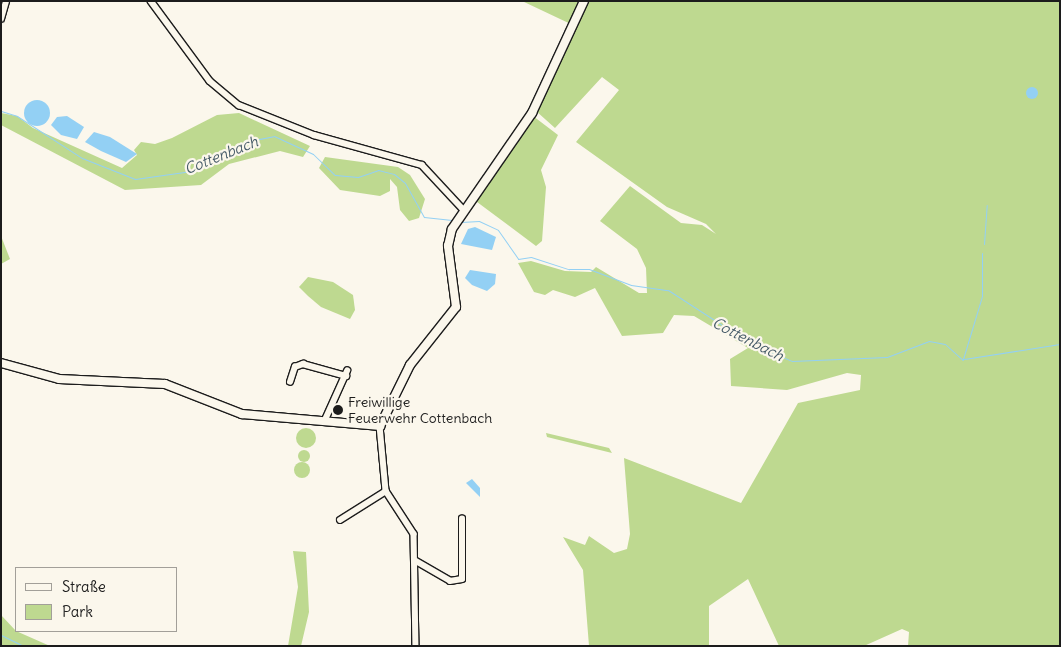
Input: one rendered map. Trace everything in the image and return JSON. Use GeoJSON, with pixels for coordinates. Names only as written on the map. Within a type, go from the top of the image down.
{"type":"FeatureCollection","features":[{"type":"Feature","properties":{"kind":"street"},"geometry":{"type":"LineString","coordinates":[[1,19],[6,1]]}},
{"type":"Feature","properties":{"kind":"street"},"geometry":{"type":"LineString","coordinates":[[151,1],[210,81],[239,105],[314,135],[422,164],[463,209]]}},
{"type":"Feature","properties":{"kind":"street"},"geometry":{"type":"LineString","coordinates":[[416,646],[416,561],[412,526],[386,491],[380,426],[410,365],[456,308],[448,241],[463,209],[532,113],[584,1]]}},
{"type":"Feature","properties":{"kind":"street"},"geometry":{"type":"LineString","coordinates":[[1,363],[65,380],[164,384],[242,414],[380,426]]}},
{"type":"Feature","properties":{"kind":"street"},"geometry":{"type":"LineString","coordinates":[[290,382],[295,367],[303,364],[347,373],[325,420]]}},
{"type":"Feature","properties":{"kind":"street"},"geometry":{"type":"LineString","coordinates":[[340,520],[386,491]]}},
{"type":"Feature","properties":{"kind":"street"},"geometry":{"type":"LineString","coordinates":[[416,561],[450,581],[462,580],[462,519]]}},
{"type":"Feature","properties":{"kind":"green space"},"geometry":{"type":"Polygon","coordinates":[[[522,1],[1060,1],[1060,646],[908,646],[909,632],[902,629],[864,646],[779,646],[748,579],[709,606],[709,646],[589,646],[583,570],[563,537],[585,545],[589,536],[614,553],[627,549],[630,534],[624,458],[741,503],[798,403],[860,390],[861,375],[847,373],[787,390],[731,386],[730,359],[748,348],[694,316],[674,315],[663,333],[622,336],[595,288],[575,297],[553,290],[545,295],[534,292],[518,263],[531,261],[565,271],[591,272],[596,267],[639,293],[647,293],[646,268],[637,249],[600,221],[630,186],[681,223],[702,225],[716,234],[706,224],[667,207],[576,142],[619,90],[602,77],[555,128],[536,111],[577,27],[522,1]]]}},
{"type":"Feature","properties":{"kind":"green space"},"geometry":{"type":"Polygon","coordinates":[[[1,113],[17,116],[33,128],[122,168],[137,155],[134,150],[141,142],[155,144],[172,138],[217,115],[239,113],[310,146],[303,157],[280,151],[229,164],[201,185],[125,190],[1,125],[1,113]]]}},
{"type":"Feature","properties":{"kind":"green space"},"geometry":{"type":"Polygon","coordinates":[[[533,116],[558,135],[541,170],[546,187],[542,241],[536,246],[473,199],[533,116]]]}},
{"type":"Feature","properties":{"kind":"green space"},"geometry":{"type":"Polygon","coordinates":[[[325,157],[398,167],[410,175],[425,199],[419,218],[409,221],[400,210],[397,187],[390,179],[390,191],[380,196],[340,190],[319,168],[325,157]]]}},
{"type":"Feature","properties":{"kind":"green space"},"geometry":{"type":"Polygon","coordinates":[[[1,236],[10,259],[1,264],[1,236]]]}},
{"type":"Feature","properties":{"kind":"green space"},"geometry":{"type":"Polygon","coordinates":[[[308,277],[333,282],[353,295],[355,310],[350,319],[321,307],[299,287],[308,277]]]}},
{"type":"Feature","properties":{"kind":"green space"},"geometry":{"type":"Polygon","coordinates":[[[306,428],[313,431],[316,438],[313,445],[306,448],[299,445],[296,438],[299,431],[306,428]]]}},
{"type":"Feature","properties":{"kind":"green space"},"geometry":{"type":"Polygon","coordinates":[[[546,433],[609,448],[612,453],[547,437],[546,433]]]}},
{"type":"Feature","properties":{"kind":"green space"},"geometry":{"type":"Polygon","coordinates":[[[304,450],[310,456],[304,462],[298,456],[304,450]]]}},
{"type":"Feature","properties":{"kind":"green space"},"geometry":{"type":"Polygon","coordinates":[[[302,462],[310,470],[302,478],[294,470],[302,462]]]}},
{"type":"Feature","properties":{"kind":"green space"},"geometry":{"type":"Polygon","coordinates":[[[293,551],[306,552],[309,612],[301,646],[288,646],[298,587],[293,551]]]}},
{"type":"Feature","properties":{"kind":"green space"},"geometry":{"type":"Polygon","coordinates":[[[1,615],[15,632],[50,646],[1,646],[1,615]]]}},
{"type":"Feature","properties":{"kind":"water"},"geometry":{"type":"Polygon","coordinates":[[[1030,87],[1034,87],[1038,93],[1034,99],[1030,99],[1026,95],[1026,91],[1030,87]]]}},
{"type":"Feature","properties":{"kind":"water"},"geometry":{"type":"Polygon","coordinates":[[[37,100],[46,104],[50,113],[46,122],[37,126],[28,122],[24,113],[28,104],[37,100]]]}},
{"type":"Feature","properties":{"kind":"water"},"geometry":{"type":"Polygon","coordinates":[[[67,116],[84,127],[77,139],[61,135],[51,125],[57,117],[67,116]]]}},
{"type":"Feature","properties":{"kind":"water"},"geometry":{"type":"Polygon","coordinates":[[[94,132],[110,137],[137,154],[126,162],[101,151],[85,142],[94,132]]]}},
{"type":"Feature","properties":{"kind":"water"},"geometry":{"type":"Polygon","coordinates":[[[475,227],[496,237],[492,250],[461,244],[468,229],[475,227]]]}},
{"type":"Feature","properties":{"kind":"water"},"geometry":{"type":"Polygon","coordinates":[[[470,270],[496,274],[495,284],[487,291],[472,285],[465,278],[470,270]]]}},
{"type":"Feature","properties":{"kind":"water"},"geometry":{"type":"Polygon","coordinates":[[[472,479],[480,488],[480,497],[466,483],[472,479]]]}},
{"type":"Feature","properties":{"kind":"waterway","name":"Cottenbach"},"geometry":{"type":"LineString","coordinates":[[1,111],[17,116],[82,158],[135,179],[191,171],[249,141],[274,136],[313,154],[335,175],[358,177],[378,170],[394,174],[405,183],[424,217],[452,220]]}},
{"type":"Feature","properties":{"kind":"waterway"},"geometry":{"type":"LineString","coordinates":[[984,244],[987,205]]}},
{"type":"Feature","properties":{"kind":"waterway","name":"Cottenbach"},"geometry":{"type":"LineString","coordinates":[[461,222],[479,221],[498,230],[518,259],[531,257],[569,269],[589,269],[631,285],[668,290],[751,344],[792,361],[887,357],[929,341],[945,344],[963,360]]}},
{"type":"Feature","properties":{"kind":"waterway"},"geometry":{"type":"LineString","coordinates":[[963,359],[982,296],[982,253]]}},
{"type":"Feature","properties":{"kind":"waterway","name":"Cottenbach"},"geometry":{"type":"LineString","coordinates":[[964,359],[1060,344]]}},
{"type":"Feature","properties":{"kind":"waterway"},"geometry":{"type":"LineString","coordinates":[[1,635],[24,646]]}},
{"type":"Feature","properties":{"kind":"place","name":"Freiwillige Feuerwehr Cottenbach"},"geometry":{"type":"Point","coordinates":[338,410]}}]}
